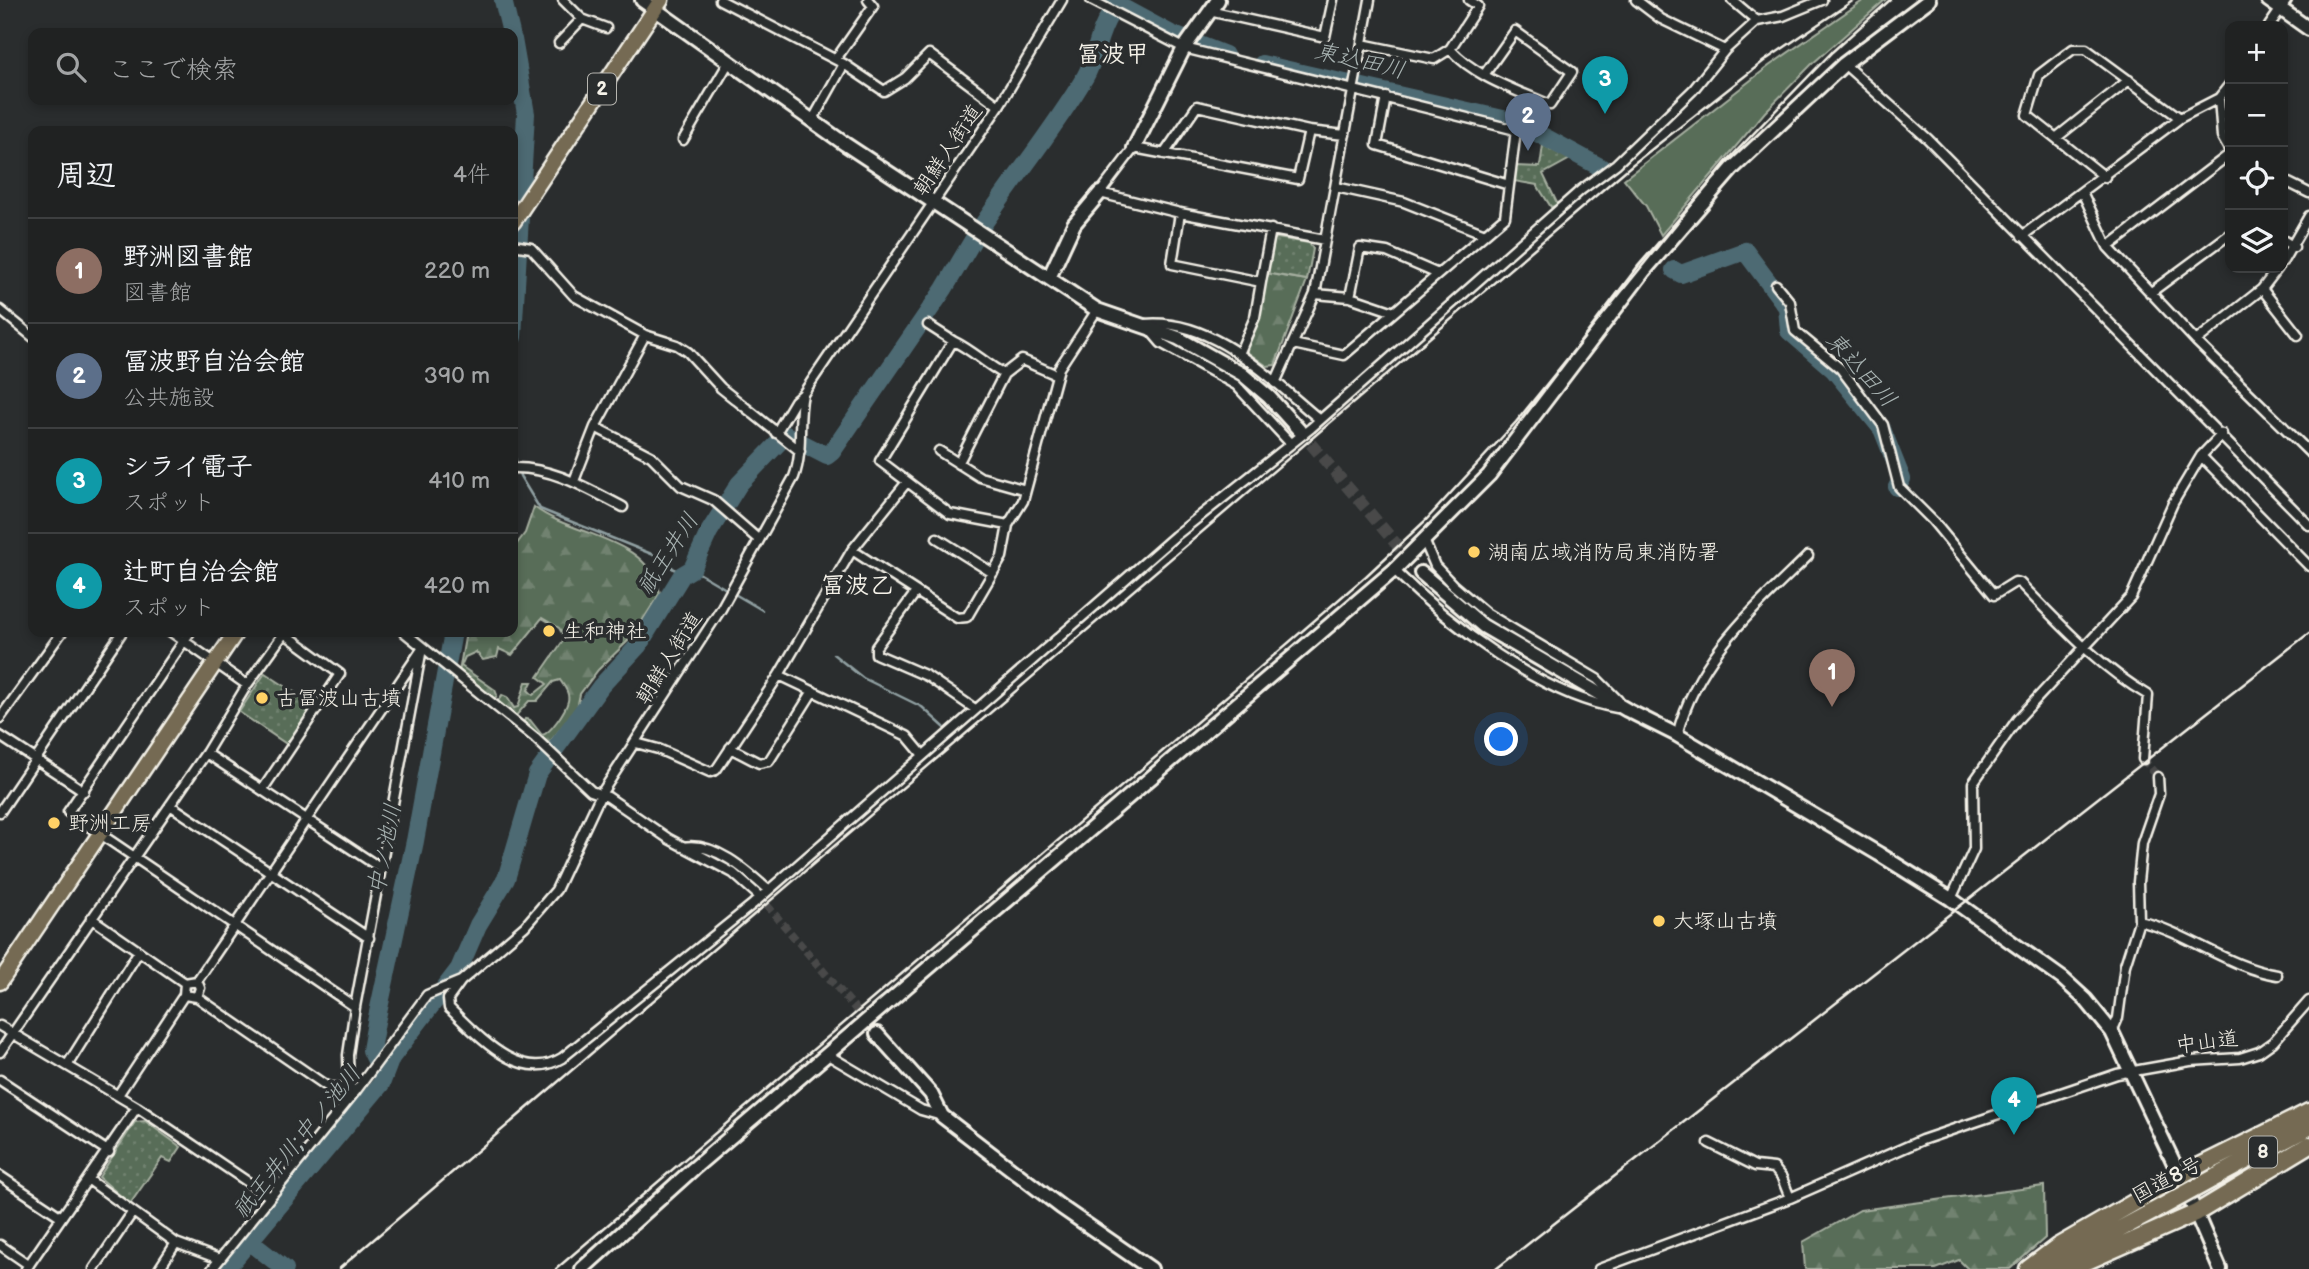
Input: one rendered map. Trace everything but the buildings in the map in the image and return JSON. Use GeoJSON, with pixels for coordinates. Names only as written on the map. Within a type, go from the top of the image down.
{"type":"FeatureCollection","features":[{"type":"Feature","properties":{"kind":"highway"},"geometry":{"type":"LineString","coordinates":[[2028,1269],[2057,1247],[2180,1176],[2309,1115]]}},
{"type":"Feature","properties":{"kind":"highway","name":"国道8号"},"geometry":{"type":"LineString","coordinates":[[2045,1269],[2216,1177],[2309,1115]]}},
{"type":"Feature","properties":{"kind":"highway"},"geometry":{"type":"LineString","coordinates":[[2068,1269],[2196,1213],[2309,1145]]}},
{"type":"Feature","properties":{"kind":"main road","name":"2"},"geometry":{"type":"LineString","coordinates":[[518,214],[658,5]]}},
{"type":"Feature","properties":{"kind":"main road"},"geometry":{"type":"LineString","coordinates":[[0,982],[233,637]]}},
{"type":"Feature","properties":{"kind":"street"},"geometry":{"type":"LineString","coordinates":[[563,0],[582,19],[606,28]]}},
{"type":"Feature","properties":{"kind":"street"},"geometry":{"type":"LineString","coordinates":[[642,0],[658,5],[729,62],[812,121],[1097,310],[1144,324],[1216,357],[1242,374],[1269,397],[1299,430]]}},
{"type":"Feature","properties":{"kind":"street"},"geometry":{"type":"LineString","coordinates":[[720,0],[840,62],[884,91],[905,78],[929,54],[999,106]]}},
{"type":"Feature","properties":{"kind":"street"},"geometry":{"type":"LineString","coordinates":[[812,121],[840,62],[873,6],[868,0]]}},
{"type":"Feature","properties":{"kind":"street","name":"朝鮮人街道"},"geometry":{"type":"LineString","coordinates":[[212,1269],[352,1089],[366,1077],[386,1052],[428,995],[457,982],[525,926],[556,890],[601,794],[721,609],[794,477],[800,446],[803,394],[853,316],[999,106],[1062,0]]}},
{"type":"Feature","properties":{"kind":"street"},"geometry":{"type":"LineString","coordinates":[[1091,0],[1184,48],[1516,130],[1505,217],[1344,355],[1293,344]]}},
{"type":"Feature","properties":{"kind":"street"},"geometry":{"type":"LineString","coordinates":[[1049,278],[1074,223],[1134,148],[1184,48],[1218,0]]}},
{"type":"Feature","properties":{"kind":"street"},"geometry":{"type":"LineString","coordinates":[[1209,11],[1325,37],[1333,0]]}},
{"type":"Feature","properties":{"kind":"street"},"geometry":{"type":"LineString","coordinates":[[1275,383],[1315,294],[1370,0]]}},
{"type":"Feature","properties":{"kind":"street"},"geometry":{"type":"LineString","coordinates":[[1362,44],[1434,59],[1450,49],[1478,6],[1469,0]]}},
{"type":"Feature","properties":{"kind":"street"},"geometry":{"type":"LineString","coordinates":[[1636,0],[1661,19],[1725,51]]}},
{"type":"Feature","properties":{"kind":"street"},"geometry":{"type":"LineString","coordinates":[[1732,0],[1758,21]]}},
{"type":"Feature","properties":{"kind":"street"},"geometry":{"type":"LineString","coordinates":[[582,1269],[1394,570],[1489,475],[1644,271],[1732,169],[1844,64],[1929,0]]}},
{"type":"Feature","properties":{"kind":"street"},"geometry":{"type":"LineString","coordinates":[[2268,0],[2283,5],[2309,29]]}},
{"type":"Feature","properties":{"kind":"street"},"geometry":{"type":"LineString","coordinates":[[457,982],[448,999],[449,1007],[466,1024],[499,1054],[535,1067],[549,1066],[646,993],[768,890],[1175,536],[1291,444],[1581,190],[1616,164],[1693,90],[1725,51],[1758,21],[1783,16],[1817,1]]}},
{"type":"Feature","properties":{"kind":"street"},"geometry":{"type":"LineString","coordinates":[[2272,21],[2283,5]]}},
{"type":"Feature","properties":{"kind":"street"},"geometry":{"type":"LineString","coordinates":[[559,43],[582,19]]}},
{"type":"Feature","properties":{"kind":"street"},"geometry":{"type":"LineString","coordinates":[[1450,49],[1461,61],[1484,75],[1550,105],[1573,72],[1515,32],[1484,75]]}},
{"type":"Feature","properties":{"kind":"street"},"geometry":{"type":"LineString","coordinates":[[2105,177],[2027,115],[2039,75],[2073,49],[2086,49],[2180,118]]}},
{"type":"Feature","properties":{"kind":"street"},"geometry":{"type":"LineString","coordinates":[[683,140],[729,62]]}},
{"type":"Feature","properties":{"kind":"street"},"geometry":{"type":"LineString","coordinates":[[1844,64],[1927,139],[2222,434],[2309,525]]}},
{"type":"Feature","properties":{"kind":"street"},"geometry":{"type":"LineString","coordinates":[[2056,138],[2129,80]]}},
{"type":"Feature","properties":{"kind":"street"},"geometry":{"type":"LineString","coordinates":[[2022,236],[2083,194],[2180,118],[2219,98],[2225,90]]}},
{"type":"Feature","properties":{"kind":"street"},"geometry":{"type":"LineString","coordinates":[[1385,97],[1377,145],[1509,185]]}},
{"type":"Feature","properties":{"kind":"street"},"geometry":{"type":"LineString","coordinates":[[2219,98],[2222,137],[2227,147]]}},
{"type":"Feature","properties":{"kind":"street"},"geometry":{"type":"LineString","coordinates":[[1164,154],[1197,106],[1309,131],[1345,135]]}},
{"type":"Feature","properties":{"kind":"street"},"geometry":{"type":"LineString","coordinates":[[1134,148],[1298,179],[1309,131]]}},
{"type":"Feature","properties":{"kind":"street"},"geometry":{"type":"LineString","coordinates":[[2108,247],[2225,156]]}},
{"type":"Feature","properties":{"kind":"street"},"geometry":{"type":"LineString","coordinates":[[2288,182],[2309,193]]}},
{"type":"Feature","properties":{"kind":"street"},"geometry":{"type":"LineString","coordinates":[[1336,187],[1404,202],[1485,234]]}},
{"type":"Feature","properties":{"kind":"street"},"geometry":{"type":"LineString","coordinates":[[1100,193],[1180,213],[1325,240]]}},
{"type":"Feature","properties":{"kind":"street"},"geometry":{"type":"LineString","coordinates":[[2083,194],[2108,247],[2196,341],[2309,453]]}},
{"type":"Feature","properties":{"kind":"street"},"geometry":{"type":"LineString","coordinates":[[1180,213],[1172,264],[1261,282]]}},
{"type":"Feature","properties":{"kind":"street"},"geometry":{"type":"LineString","coordinates":[[2288,255],[2309,216]]}},
{"type":"Feature","properties":{"kind":"street"},"geometry":{"type":"LineString","coordinates":[[1239,354],[1255,317],[1271,229]]}},
{"type":"Feature","properties":{"kind":"street"},"geometry":{"type":"LineString","coordinates":[[2150,293],[2225,238]]}},
{"type":"Feature","properties":{"kind":"street"},"geometry":{"type":"LineString","coordinates":[[2288,243],[2294,247]]}},
{"type":"Feature","properties":{"kind":"street"},"geometry":{"type":"LineString","coordinates":[[518,246],[531,248],[574,296],[645,335],[677,345],[688,352],[721,388],[780,436],[800,446]]}},
{"type":"Feature","properties":{"kind":"street"},"geometry":{"type":"LineString","coordinates":[[1350,297],[1360,248],[1387,252],[1438,274]]}},
{"type":"Feature","properties":{"kind":"street"},"geometry":{"type":"LineString","coordinates":[[2196,341],[2262,289],[2274,273]]}},
{"type":"Feature","properties":{"kind":"street"},"geometry":{"type":"LineString","coordinates":[[1776,285],[1790,302],[1795,331],[1840,369],[1883,425],[1899,488],[1933,521],[1994,595],[2015,582],[2020,583],[2085,649],[2120,680],[2148,695],[2150,704],[2143,759]]}},
{"type":"Feature","properties":{"kind":"street"},"geometry":{"type":"LineString","coordinates":[[2262,289],[2298,335]]}},
{"type":"Feature","properties":{"kind":"street"},"geometry":{"type":"LineString","coordinates":[[1315,294],[1350,297],[1394,312]]}},
{"type":"Feature","properties":{"kind":"street"},"geometry":{"type":"LineString","coordinates":[[0,310],[28,333]]}},
{"type":"Feature","properties":{"kind":"street"},"geometry":{"type":"LineString","coordinates":[[852,550],[957,618],[967,617],[1002,557],[1008,525],[1026,490],[1057,374],[1097,310]]}},
{"type":"Feature","properties":{"kind":"street"},"geometry":{"type":"LineString","coordinates":[[1144,324],[1168,321],[1200,332],[1239,354],[1320,419]]}},
{"type":"Feature","properties":{"kind":"street"},"geometry":{"type":"LineString","coordinates":[[1144,324],[1161,343],[1236,385],[1291,444]]}},
{"type":"Feature","properties":{"kind":"street"},"geometry":{"type":"LineString","coordinates":[[928,326],[979,354],[991,367],[1004,374]]}},
{"type":"Feature","properties":{"kind":"street"},"geometry":{"type":"LineString","coordinates":[[573,481],[595,427],[645,335]]}},
{"type":"Feature","properties":{"kind":"street"},"geometry":{"type":"LineString","coordinates":[[953,341],[880,461],[950,514],[1008,525]]}},
{"type":"Feature","properties":{"kind":"street"},"geometry":{"type":"LineString","coordinates":[[958,464],[1004,374],[1022,360],[1057,374]]}},
{"type":"Feature","properties":{"kind":"street"},"geometry":{"type":"LineString","coordinates":[[780,436],[795,401],[803,394]]}},
{"type":"Feature","properties":{"kind":"street"},"geometry":{"type":"LineString","coordinates":[[595,427],[651,456],[681,486],[713,500],[760,540]]}},
{"type":"Feature","properties":{"kind":"street"},"geometry":{"type":"LineString","coordinates":[[1951,899],[1974,849],[1973,783],[2017,720],[2131,597],[2173,503],[2201,456],[2222,434]]}},
{"type":"Feature","properties":{"kind":"street"},"geometry":{"type":"LineString","coordinates":[[939,452],[980,477],[1026,490]]}},
{"type":"Feature","properties":{"kind":"street"},"geometry":{"type":"LineString","coordinates":[[2201,456],[2309,566]]}},
{"type":"Feature","properties":{"kind":"street"},"geometry":{"type":"LineString","coordinates":[[518,468],[573,481],[622,507]]}},
{"type":"Feature","properties":{"kind":"street"},"geometry":{"type":"LineString","coordinates":[[636,743],[658,748],[710,772],[716,770],[779,675],[852,550],[907,482]]}},
{"type":"Feature","properties":{"kind":"street"},"geometry":{"type":"LineString","coordinates":[[937,538],[993,573]]}},
{"type":"Feature","properties":{"kind":"street"},"geometry":{"type":"LineString","coordinates":[[1424,540],[1435,566],[1453,586],[1486,613],[1597,679],[1627,710]]}},
{"type":"Feature","properties":{"kind":"street"},"geometry":{"type":"LineString","coordinates":[[1677,735],[1684,708],[1712,656],[1752,609],[1808,556]]}},
{"type":"Feature","properties":{"kind":"street"},"geometry":{"type":"LineString","coordinates":[[1394,570],[1435,611],[1476,641],[1588,703],[1627,710]]}},
{"type":"Feature","properties":{"kind":"street"},"geometry":{"type":"LineString","coordinates":[[1421,573],[1483,626],[1627,710],[1677,735],[1951,899],[2063,979],[2086,1000],[2112,1032],[2180,1176],[2220,1269]]}},
{"type":"Feature","properties":{"kind":"street"},"geometry":{"type":"LineString","coordinates":[[916,592],[876,647],[876,654],[927,676],[975,709]]}},
{"type":"Feature","properties":{"kind":"street"},"geometry":{"type":"LineString","coordinates":[[0,718],[58,637]]}},
{"type":"Feature","properties":{"kind":"street"},"geometry":{"type":"LineString","coordinates":[[1,807],[119,637]]}},
{"type":"Feature","properties":{"kind":"street"},"geometry":{"type":"LineString","coordinates":[[179,637],[247,685]]}},
{"type":"Feature","properties":{"kind":"street"},"geometry":{"type":"LineString","coordinates":[[187,637],[68,812],[355,1007]]}},
{"type":"Feature","properties":{"kind":"street"},"geometry":{"type":"LineString","coordinates":[[0,1052],[206,753],[247,685],[282,637]]}},
{"type":"Feature","properties":{"kind":"street"},"geometry":{"type":"LineString","coordinates":[[263,789],[340,674],[290,637]]}},
{"type":"Feature","properties":{"kind":"street"},"geometry":{"type":"LineString","coordinates":[[410,637],[536,738],[591,791],[601,794],[683,847],[733,873],[759,896]]}},
{"type":"Feature","properties":{"kind":"street"},"geometry":{"type":"LineString","coordinates":[[91,918],[185,983],[197,981],[426,652]]}},
{"type":"Feature","properties":{"kind":"street"},"geometry":{"type":"LineString","coordinates":[[184,995],[197,997],[328,1087],[352,1089],[348,1055],[355,1007],[426,652]]}},
{"type":"Feature","properties":{"kind":"street"},"geometry":{"type":"LineString","coordinates":[[779,675],[907,736],[922,754]]}},
{"type":"Feature","properties":{"kind":"street"},"geometry":{"type":"LineString","coordinates":[[730,748],[759,763],[769,761],[813,691]]}},
{"type":"Feature","properties":{"kind":"street"},"geometry":{"type":"LineString","coordinates":[[0,736],[84,791]]}},
{"type":"Feature","properties":{"kind":"street"},"geometry":{"type":"LineString","coordinates":[[206,753],[382,869]]}},
{"type":"Feature","properties":{"kind":"street"},"geometry":{"type":"LineString","coordinates":[[2112,1032],[2118,1018],[2125,965],[2139,921],[2138,882],[2142,843],[2159,794],[2158,777]]}},
{"type":"Feature","properties":{"kind":"street"},"geometry":{"type":"LineString","coordinates":[[170,805],[369,938]]}},
{"type":"Feature","properties":{"kind":"street"},"geometry":{"type":"LineString","coordinates":[[683,847],[693,845],[719,854],[747,871],[768,890]]}},
{"type":"Feature","properties":{"kind":"street"},"geometry":{"type":"LineString","coordinates":[[2139,921],[2188,938],[2248,970],[2277,975]]}},
{"type":"Feature","properties":{"kind":"street"},"geometry":{"type":"LineString","coordinates":[[68,1064],[139,951]]}},
{"type":"Feature","properties":{"kind":"street"},"geometry":{"type":"LineString","coordinates":[[197,981],[200,989],[197,997]]}},
{"type":"Feature","properties":{"kind":"street"},"geometry":{"type":"LineString","coordinates":[[118,1095],[184,995],[185,983]]}},
{"type":"Feature","properties":{"kind":"street","name":"中山道"},"geometry":{"type":"LineString","coordinates":[[1599,1269],[1790,1198],[1923,1140],[2130,1072],[2190,1061],[2239,1058],[2259,1052],[2273,1042],[2309,1002]]}},
{"type":"Feature","properties":{"kind":"street"},"geometry":{"type":"LineString","coordinates":[[0,1026],[137,1107],[270,1197]]}},
{"type":"Feature","properties":{"kind":"street"},"geometry":{"type":"LineString","coordinates":[[877,1034],[931,1094],[942,1116]]}},
{"type":"Feature","properties":{"kind":"street"},"geometry":{"type":"LineString","coordinates":[[828,1055],[921,1110],[942,1116],[1061,1207],[1151,1269]]}},
{"type":"Feature","properties":{"kind":"street"},"geometry":{"type":"LineString","coordinates":[[0,1080],[109,1152]]}},
{"type":"Feature","properties":{"kind":"street"},"geometry":{"type":"LineString","coordinates":[[0,1245],[28,1267],[60,1216],[109,1152],[137,1107]]}},
{"type":"Feature","properties":{"kind":"street"},"geometry":{"type":"LineString","coordinates":[[1709,1143],[1755,1167],[1774,1167],[1790,1198]]}},
{"type":"Feature","properties":{"kind":"street"},"geometry":{"type":"LineString","coordinates":[[0,1176],[60,1216]]}},
{"type":"Feature","properties":{"kind":"street"},"geometry":{"type":"LineString","coordinates":[[89,1180],[176,1243],[219,1259]]}},
{"type":"Feature","properties":{"kind":"street"},"geometry":{"type":"LineString","coordinates":[[94,1269],[132,1213]]}},
{"type":"Feature","properties":{"kind":"street"},"geometry":{"type":"LineString","coordinates":[[159,1269],[176,1243]]}},
{"type":"Feature","properties":{"kind":"green space"},"geometry":{"type":"Polygon","coordinates":[[[1864,0],[1885,0],[1812,64],[1765,112],[1661,235],[1646,206],[1624,179],[1769,66],[1864,0]]]}},
{"type":"Feature","properties":{"kind":"green space"},"geometry":{"type":"Polygon","coordinates":[[[1543,145],[1570,159],[1543,174],[1558,205],[1551,207],[1537,185],[1514,181],[1516,166],[1540,167],[1543,145]]]}},
{"type":"Feature","properties":{"kind":"green space"},"geometry":{"type":"Polygon","coordinates":[[[1277,238],[1309,243],[1313,249],[1307,280],[1265,273],[1272,241],[1277,238]]]}},
{"type":"Feature","properties":{"kind":"green space"},"geometry":{"type":"Polygon","coordinates":[[[1265,273],[1307,280],[1275,365],[1267,366],[1247,352],[1246,344],[1265,273]]]}},
{"type":"Feature","properties":{"kind":"green space"},"geometry":{"type":"Polygon","coordinates":[[[534,507],[550,517],[625,549],[641,560],[653,574],[660,593],[632,637],[598,670],[580,694],[577,708],[549,743],[522,726],[525,719],[530,720],[542,735],[553,726],[568,701],[567,692],[560,680],[553,682],[537,701],[529,701],[514,718],[496,704],[502,695],[507,697],[514,708],[518,707],[526,682],[532,682],[528,690],[533,695],[547,684],[538,677],[565,638],[559,628],[542,618],[512,655],[499,649],[497,657],[483,660],[476,652],[465,657],[461,666],[495,690],[497,695],[493,702],[459,672],[465,637],[518,637],[518,542],[525,533],[534,507]]]}},
{"type":"Feature","properties":{"kind":"green space"},"geometry":{"type":"Polygon","coordinates":[[[265,673],[314,705],[288,745],[239,712],[265,673]]]}},
{"type":"Feature","properties":{"kind":"green space"},"geometry":{"type":"Polygon","coordinates":[[[145,1121],[181,1147],[171,1162],[162,1158],[130,1204],[99,1177],[135,1122],[145,1121]]]}},
{"type":"Feature","properties":{"kind":"green space"},"geometry":{"type":"Polygon","coordinates":[[[2044,1186],[2045,1238],[2010,1269],[1968,1269],[1959,1260],[1936,1269],[1805,1269],[1803,1242],[1860,1210],[2044,1186]]]}},
{"type":"Feature","properties":{"kind":"waterway","name":"中ノ池川"},"geometry":{"type":"LineString","coordinates":[[503,0],[510,28]]}},
{"type":"Feature","properties":{"kind":"waterway","name":"東込田川"},"geometry":{"type":"LineString","coordinates":[[1108,0],[1171,34],[1225,55]]}},
{"type":"Feature","properties":{"kind":"waterway","name":"祇王井川"},"geometry":{"type":"LineString","coordinates":[[984,223],[1085,77],[1111,13]]}},
{"type":"Feature","properties":{"kind":"waterway","name":"東込田川"},"geometry":{"type":"LineString","coordinates":[[1262,64],[1503,119],[1537,133],[1602,168]]}},
{"type":"Feature","properties":{"kind":"waterway","name":"中ノ池川"},"geometry":{"type":"LineString","coordinates":[[518,68],[526,114],[518,251]]}},
{"type":"Feature","properties":{"kind":"waterway","name":"祇王井川"},"geometry":{"type":"LineString","coordinates":[[226,1269],[381,1084],[391,1058],[459,969],[478,925],[506,879],[537,774],[601,686],[638,646],[682,575],[692,569],[709,532],[739,484],[786,435],[827,456],[832,452],[944,289],[973,240]]}},
{"type":"Feature","properties":{"kind":"waterway","name":"東込田川"},"geometry":{"type":"LineString","coordinates":[[1674,270],[1681,274],[1745,251],[1787,307],[1789,331],[1834,370],[1882,429],[1902,479],[1897,487]]}},
{"type":"Feature","properties":{"kind":"waterway"},"geometry":{"type":"LineString","coordinates":[[518,469],[540,509],[654,555],[682,575]]}},
{"type":"Feature","properties":{"kind":"waterway"},"geometry":{"type":"LineString","coordinates":[[666,562],[679,573]]}},
{"type":"Feature","properties":{"kind":"waterway"},"geometry":{"type":"LineString","coordinates":[[692,569],[762,610]]}},
{"type":"Feature","properties":{"kind":"waterway","name":"中ノ池川"},"geometry":{"type":"LineString","coordinates":[[382,1073],[371,1050],[415,841],[452,637]]}},
{"type":"Feature","properties":{"kind":"waterway"},"geometry":{"type":"LineString","coordinates":[[833,654],[863,678],[922,707],[944,727]]}},
{"type":"Feature","properties":{"kind":"waterway","name":"中ノ池川"},"geometry":{"type":"LineString","coordinates":[[249,1241],[285,1269]]}},
{"type":"Feature","properties":{"kind":"tunnel"},"geometry":{"type":"LineString","coordinates":[[1299,430],[1421,573]]}},
{"type":"Feature","properties":{"kind":"tunnel"},"geometry":{"type":"LineString","coordinates":[[2143,759],[2158,777]]}},
{"type":"Feature","properties":{"kind":"tunnel"},"geometry":{"type":"LineString","coordinates":[[759,896],[877,1034]]}},
{"type":"Feature","properties":{"kind":"railway"},"geometry":{"type":"LineString","coordinates":[[339,1269],[1633,164],[1764,61],[1854,0]]}},
{"type":"Feature","properties":{"kind":"railway"},"geometry":{"type":"LineString","coordinates":[[556,1269],[1185,732],[1366,576],[1426,520],[1516,422],[1727,161],[1832,52],[1890,0]]}},
{"type":"Feature","properties":{"kind":"railway"},"geometry":{"type":"LineString","coordinates":[[1496,1269],[2309,633]]}},
{"type":"Feature","properties":{"kind":"place","name":"シライ電子"},"geometry":{"type":"Point","coordinates":[1605,114]}},
{"type":"Feature","properties":{"kind":"place","name":"冨波野自治会館"},"geometry":{"type":"Point","coordinates":[1528,151]}},
{"type":"Feature","properties":{"kind":"place","name":"湖南広域消防局東消防署"},"geometry":{"type":"Point","coordinates":[1474,552]}},
{"type":"Feature","properties":{"kind":"place","name":"生和神社"},"geometry":{"type":"Point","coordinates":[549,631]}},
{"type":"Feature","properties":{"kind":"place","name":"古冨波山古墳"},"geometry":{"type":"Point","coordinates":[262,698]}},
{"type":"Feature","properties":{"kind":"place","name":"野洲図書館"},"geometry":{"type":"Point","coordinates":[1832,707]}},
{"type":"Feature","properties":{"kind":"place","name":"野洲工房"},"geometry":{"type":"Point","coordinates":[54,823]}},
{"type":"Feature","properties":{"kind":"place","name":"大塚山古墳"},"geometry":{"type":"Point","coordinates":[1659,921]}},
{"type":"Feature","properties":{"kind":"place","name":"辻町自治会館"},"geometry":{"type":"Point","coordinates":[2014,1135]}},
{"type":"Feature","properties":{"kind":"district","name":"冨波甲"},"geometry":{"type":"Point","coordinates":[1113,54]}},
{"type":"Feature","properties":{"kind":"district","name":"冨波乙"},"geometry":{"type":"Point","coordinates":[857,585]}},
{"type":"Feature","properties":{"kind":"water label","name":"祇王井川;中ノ池川"},"geometry":{"type":"Point","coordinates":[297,1142]}}]}
